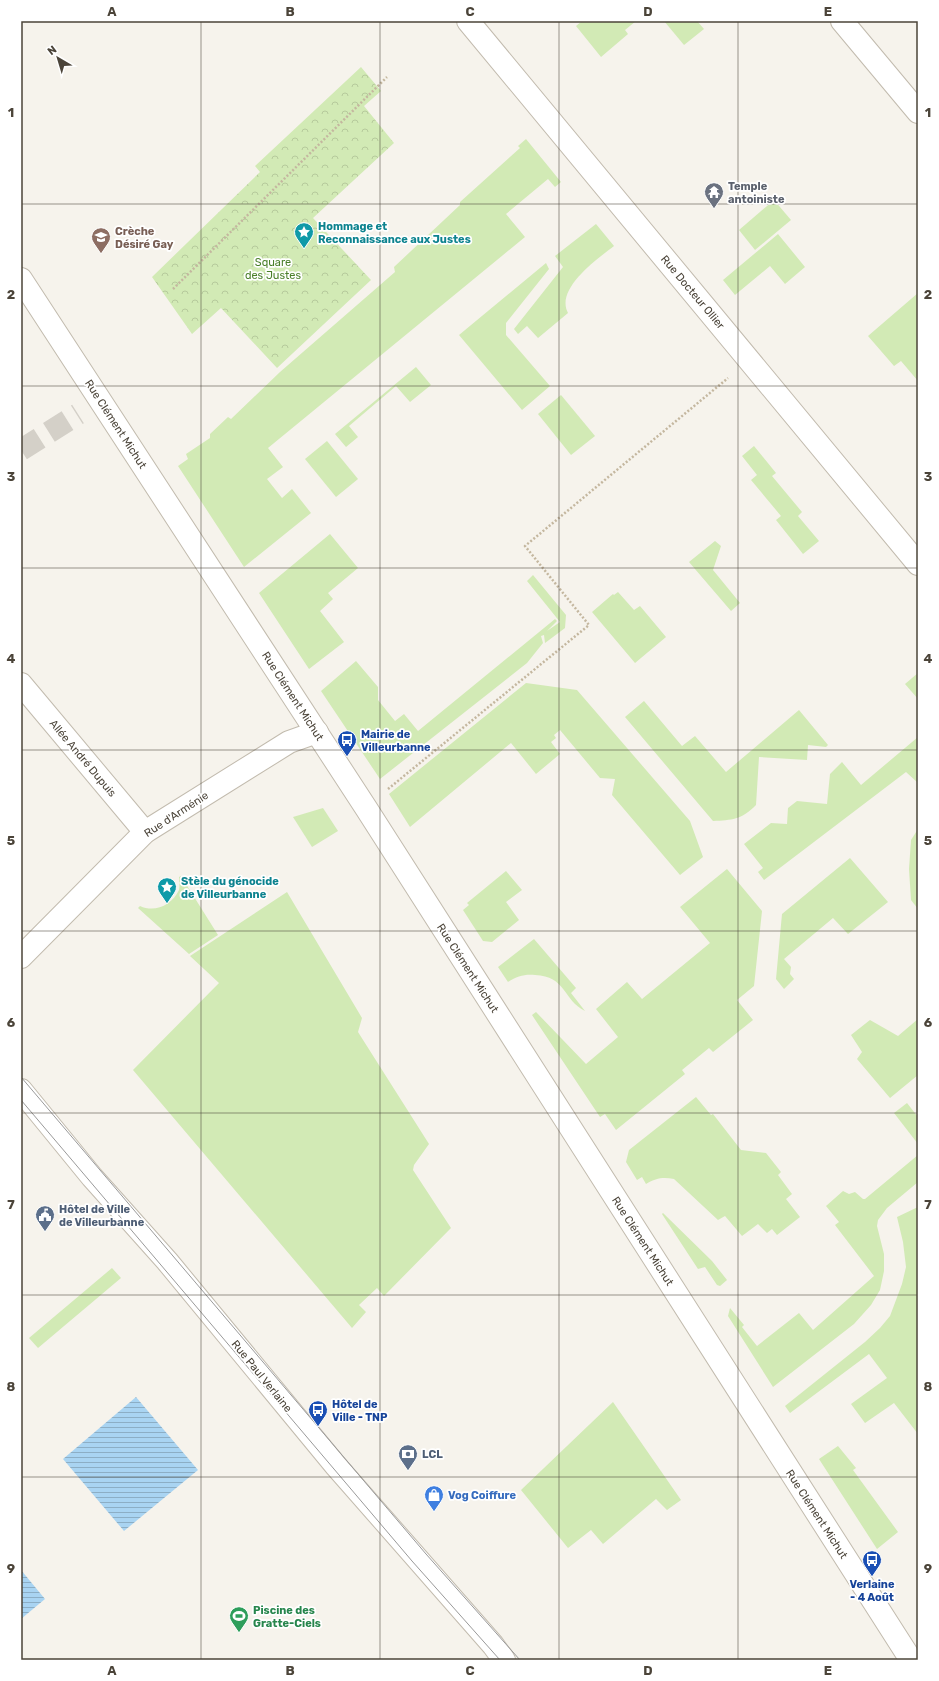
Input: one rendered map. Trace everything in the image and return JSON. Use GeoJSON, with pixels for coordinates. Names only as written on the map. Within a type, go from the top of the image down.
{"type":"FeatureCollection","features":[{"type":"Feature","properties":{"kind":"street","name":"Rue Docteur Ollier"},"geometry":{"type":"LineString","coordinates":[[468,21],[918,564]]}},
{"type":"Feature","properties":{"kind":"street"},"geometry":{"type":"LineString","coordinates":[[842,21],[918,112]]}},
{"type":"Feature","properties":{"kind":"street","name":"Rue Clément Michut"},"geometry":{"type":"LineString","coordinates":[[21,279],[366,808],[911,1660]]}},
{"type":"Feature","properties":{"kind":"street","name":"Allée André Dupuis"},"geometry":{"type":"LineString","coordinates":[[21,684],[145,832]]}},
{"type":"Feature","properties":{"kind":"street","name":"Rue d'Arménie"},"geometry":{"type":"LineString","coordinates":[[21,957],[145,832],[289,742],[317,732]]}},
{"type":"Feature","properties":{"kind":"street","name":"Rue Paul Verlaine"},"geometry":{"type":"LineString","coordinates":[[21,1090],[92,1176],[167,1261],[336,1466],[493,1645],[504,1660]]}},
{"type":"Feature","properties":{"kind":"path"},"geometry":{"type":"LineString","coordinates":[[172,288],[387,77]]}},
{"type":"Feature","properties":{"kind":"path"},"geometry":{"type":"LineString","coordinates":[[366,808],[589,624],[525,546],[749,360]]}},
{"type":"Feature","properties":{"kind":"green space"},"geometry":{"type":"Polygon","coordinates":[[[582,21],[636,21],[625,30],[628,34],[601,57],[576,26],[582,21]]]}},
{"type":"Feature","properties":{"kind":"green space"},"geometry":{"type":"Polygon","coordinates":[[[664,21],[697,21],[704,29],[684,45],[664,21]]]}},
{"type":"Feature","properties":{"kind":"green space","name":"Square des Justes"},"geometry":{"type":"Polygon","coordinates":[[[361,67],[381,91],[364,106],[394,143],[313,218],[371,280],[277,368],[221,308],[192,334],[152,277],[260,172],[255,166],[361,67]]]}},
{"type":"Feature","properties":{"kind":"green space"},"geometry":{"type":"Polygon","coordinates":[[[526,139],[561,182],[555,187],[548,179],[506,214],[525,237],[268,448],[283,467],[267,479],[282,498],[292,489],[311,513],[244,567],[178,466],[188,459],[186,454],[210,438],[210,434],[228,417],[231,419],[280,372],[395,272],[394,267],[460,205],[460,202],[520,148],[518,146],[526,139]]]}},
{"type":"Feature","properties":{"kind":"green space"},"geometry":{"type":"Polygon","coordinates":[[[774,200],[791,220],[755,250],[739,230],[774,200]]]}},
{"type":"Feature","properties":{"kind":"green space"},"geometry":{"type":"Polygon","coordinates":[[[596,224],[614,246],[580,275],[572,285],[567,294],[566,304],[568,313],[538,338],[527,326],[518,334],[514,329],[563,267],[555,256],[596,224]]]}},
{"type":"Feature","properties":{"kind":"green space"},"geometry":{"type":"Polygon","coordinates":[[[778,234],[805,267],[785,284],[770,266],[735,295],[723,280],[778,234]]]}},
{"type":"Feature","properties":{"kind":"green space"},"geometry":{"type":"Polygon","coordinates":[[[546,263],[549,269],[506,323],[506,335],[550,386],[522,410],[459,335],[546,263]]]}},
{"type":"Feature","properties":{"kind":"green space"},"geometry":{"type":"Polygon","coordinates":[[[918,293],[918,381],[901,361],[894,366],[868,336],[918,293]]]}},
{"type":"Feature","properties":{"kind":"green space"},"geometry":{"type":"Polygon","coordinates":[[[416,367],[431,385],[410,402],[396,386],[349,426],[358,437],[346,447],[335,434],[416,367]]]}},
{"type":"Feature","properties":{"kind":"green space"},"geometry":{"type":"Polygon","coordinates":[[[561,395],[595,436],[571,455],[538,414],[561,395]]]}},
{"type":"Feature","properties":{"kind":"green space"},"geometry":{"type":"Polygon","coordinates":[[[327,441],[358,479],[336,497],[305,459],[327,441]]]}},
{"type":"Feature","properties":{"kind":"green space"},"geometry":{"type":"Polygon","coordinates":[[[754,446],[776,473],[772,476],[802,512],[798,516],[819,541],[803,554],[776,520],[781,516],[751,480],[757,475],[742,456],[754,446]]]}},
{"type":"Feature","properties":{"kind":"green space"},"geometry":{"type":"Polygon","coordinates":[[[330,534],[358,568],[328,593],[333,599],[320,611],[344,642],[309,669],[259,593],[330,534]]]}},
{"type":"Feature","properties":{"kind":"green space"},"geometry":{"type":"Polygon","coordinates":[[[715,541],[721,546],[713,570],[740,603],[731,611],[689,562],[715,541]]]}},
{"type":"Feature","properties":{"kind":"green space"},"geometry":{"type":"Polygon","coordinates":[[[533,575],[566,615],[565,628],[545,643],[544,635],[541,636],[543,643],[527,663],[380,779],[321,691],[356,661],[378,687],[378,700],[395,721],[404,714],[418,731],[555,619],[557,621],[547,631],[560,622],[527,581],[533,575]]]}},
{"type":"Feature","properties":{"kind":"green space"},"geometry":{"type":"Polygon","coordinates":[[[618,592],[634,610],[640,606],[666,637],[635,663],[592,612],[613,594],[614,595],[618,592]]]}},
{"type":"Feature","properties":{"kind":"green space"},"geometry":{"type":"Polygon","coordinates":[[[918,673],[918,699],[905,684],[918,673]]]}},
{"type":"Feature","properties":{"kind":"green space"},"geometry":{"type":"Polygon","coordinates":[[[526,683],[577,690],[690,821],[703,857],[680,875],[612,795],[615,779],[600,778],[560,730],[554,735],[556,738],[551,742],[560,754],[536,774],[511,743],[410,827],[389,794],[526,683]]]}},
{"type":"Feature","properties":{"kind":"green space"},"geometry":{"type":"Polygon","coordinates":[[[644,701],[682,746],[695,736],[726,772],[799,710],[828,745],[826,747],[808,745],[807,760],[759,757],[756,805],[746,814],[736,818],[713,821],[625,717],[644,701]]]}},
{"type":"Feature","properties":{"kind":"green space"},"geometry":{"type":"Polygon","coordinates":[[[918,737],[918,783],[906,772],[764,880],[758,872],[763,868],[744,844],[771,823],[787,824],[788,808],[797,801],[827,804],[830,774],[842,762],[861,785],[918,737]]]}},
{"type":"Feature","properties":{"kind":"green space"},"geometry":{"type":"Polygon","coordinates":[[[323,808],[338,831],[312,847],[293,817],[323,808]]]}},
{"type":"Feature","properties":{"kind":"green space"},"geometry":{"type":"Polygon","coordinates":[[[918,829],[918,909],[911,900],[909,869],[911,840],[918,829]]]}},
{"type":"Feature","properties":{"kind":"green space"},"geometry":{"type":"Polygon","coordinates":[[[850,858],[888,902],[848,934],[833,918],[784,959],[791,967],[790,974],[794,979],[784,989],[776,979],[782,914],[850,858]]]}},
{"type":"Feature","properties":{"kind":"green space"},"geometry":{"type":"Polygon","coordinates":[[[727,869],[762,911],[754,986],[737,1000],[753,1020],[713,1052],[709,1048],[682,1070],[685,1074],[616,1130],[605,1114],[600,1117],[532,1015],[536,1012],[586,1064],[618,1037],[596,1009],[627,982],[642,999],[710,943],[680,907],[727,869]]]}},
{"type":"Feature","properties":{"kind":"green space"},"geometry":{"type":"Polygon","coordinates":[[[506,871],[522,890],[506,902],[519,920],[492,942],[483,941],[463,910],[469,905],[467,903],[506,871]]]}},
{"type":"Feature","properties":{"kind":"green space"},"geometry":{"type":"Polygon","coordinates":[[[181,876],[218,935],[189,954],[138,908],[140,906],[151,909],[168,904],[179,890],[179,877],[181,876]]]}},
{"type":"Feature","properties":{"kind":"green space"},"geometry":{"type":"Polygon","coordinates":[[[287,892],[362,1018],[358,1032],[429,1144],[414,1165],[413,1170],[451,1228],[384,1296],[377,1288],[359,1305],[366,1312],[352,1328],[133,1070],[219,983],[190,956],[287,892]]]}},
{"type":"Feature","properties":{"kind":"green space"},"geometry":{"type":"Polygon","coordinates":[[[534,939],[576,988],[571,993],[585,1011],[572,1001],[559,984],[545,976],[524,975],[508,982],[498,967],[534,939]]]}},
{"type":"Feature","properties":{"kind":"green space"},"geometry":{"type":"Polygon","coordinates":[[[918,1019],[918,1075],[890,1098],[857,1059],[862,1052],[851,1035],[870,1020],[898,1036],[918,1019]]]}},
{"type":"Feature","properties":{"kind":"green space"},"geometry":{"type":"Polygon","coordinates":[[[696,1097],[711,1115],[713,1114],[741,1150],[766,1153],[781,1172],[778,1175],[792,1194],[786,1199],[800,1217],[777,1235],[772,1229],[767,1233],[758,1224],[742,1236],[725,1216],[718,1220],[674,1179],[660,1178],[646,1184],[642,1177],[637,1180],[626,1162],[629,1150],[696,1097]]]}},
{"type":"Feature","properties":{"kind":"green space"},"geometry":{"type":"Polygon","coordinates":[[[907,1103],[918,1117],[918,1144],[894,1113],[907,1103]]]}},
{"type":"Feature","properties":{"kind":"green space"},"geometry":{"type":"Polygon","coordinates":[[[918,1155],[918,1182],[887,1208],[878,1220],[877,1226],[884,1254],[884,1271],[880,1290],[871,1305],[854,1324],[773,1387],[728,1316],[730,1308],[744,1325],[742,1327],[757,1346],[799,1313],[813,1330],[874,1276],[835,1225],[839,1222],[826,1206],[843,1191],[849,1194],[855,1192],[865,1199],[918,1155]]]}},
{"type":"Feature","properties":{"kind":"green space"},"geometry":{"type":"Polygon","coordinates":[[[918,1207],[918,1434],[894,1403],[865,1423],[851,1404],[887,1378],[869,1354],[790,1413],[785,1406],[865,1342],[890,1316],[902,1284],[906,1267],[903,1242],[897,1217],[918,1207]]]}},
{"type":"Feature","properties":{"kind":"green space"},"geometry":{"type":"Polygon","coordinates":[[[663,1213],[712,1261],[727,1280],[720,1286],[717,1285],[705,1267],[698,1269],[662,1214],[663,1213]]]}},
{"type":"Feature","properties":{"kind":"green space"},"geometry":{"type":"Polygon","coordinates":[[[112,1268],[121,1278],[38,1348],[29,1338],[112,1268]]]}},
{"type":"Feature","properties":{"kind":"green space"},"geometry":{"type":"Polygon","coordinates":[[[613,1402],[681,1500],[667,1510],[656,1499],[603,1544],[591,1530],[568,1548],[521,1490],[613,1402]]]}},
{"type":"Feature","properties":{"kind":"green space"},"geometry":{"type":"Polygon","coordinates":[[[838,1446],[856,1468],[853,1470],[898,1532],[877,1549],[819,1459],[838,1446]]]}},
{"type":"Feature","properties":{"kind":"water"},"geometry":{"type":"Polygon","coordinates":[[[136,1397],[198,1470],[124,1531],[63,1459],[136,1397]]]}},
{"type":"Feature","properties":{"kind":"water"},"geometry":{"type":"Polygon","coordinates":[[[21,1570],[45,1599],[21,1619],[21,1570]]]}},
{"type":"Feature","properties":{"kind":"tunnel"},"geometry":{"type":"LineString","coordinates":[[21,450],[78,414]]}},
{"type":"Feature","properties":{"kind":"tram line"},"geometry":{"type":"LineString","coordinates":[[21,1077],[426,1554],[520,1660]]}},
{"type":"Feature","properties":{"kind":"tram line"},"geometry":{"type":"LineString","coordinates":[[21,1100],[412,1561],[500,1660]]}},
{"type":"Feature","properties":{"kind":"place","name":"Temple antoiniste"},"geometry":{"type":"Point","coordinates":[714,209]}},
{"type":"Feature","properties":{"kind":"place","name":"Hommage et Reconnaissance aux Justes"},"geometry":{"type":"Point","coordinates":[304,249]}},
{"type":"Feature","properties":{"kind":"place","name":"Crèche Désiré Gay"},"geometry":{"type":"Point","coordinates":[101,254]}},
{"type":"Feature","properties":{"kind":"place","name":"Mairie de Villeurbanne"},"geometry":{"type":"Point","coordinates":[347,757]}},
{"type":"Feature","properties":{"kind":"place","name":"Stèle du génocide de Villeurbanne"},"geometry":{"type":"Point","coordinates":[167,904]}},
{"type":"Feature","properties":{"kind":"place","name":"Hôtel de Ville de Villeurbanne"},"geometry":{"type":"Point","coordinates":[45,1232]}},
{"type":"Feature","properties":{"kind":"place","name":"Hôtel de Ville - TNP"},"geometry":{"type":"Point","coordinates":[318,1427]}},
{"type":"Feature","properties":{"kind":"place","name":"LCL"},"geometry":{"type":"Point","coordinates":[408,1471]}},
{"type":"Feature","properties":{"kind":"place","name":"Vog Coiffure"},"geometry":{"type":"Point","coordinates":[434,1512]}},
{"type":"Feature","properties":{"kind":"place","name":"Verlaine - 4 Août"},"geometry":{"type":"Point","coordinates":[872,1577]}},
{"type":"Feature","properties":{"kind":"place","name":"Piscine des Gratte-Ciels"},"geometry":{"type":"Point","coordinates":[239,1633]}}]}
